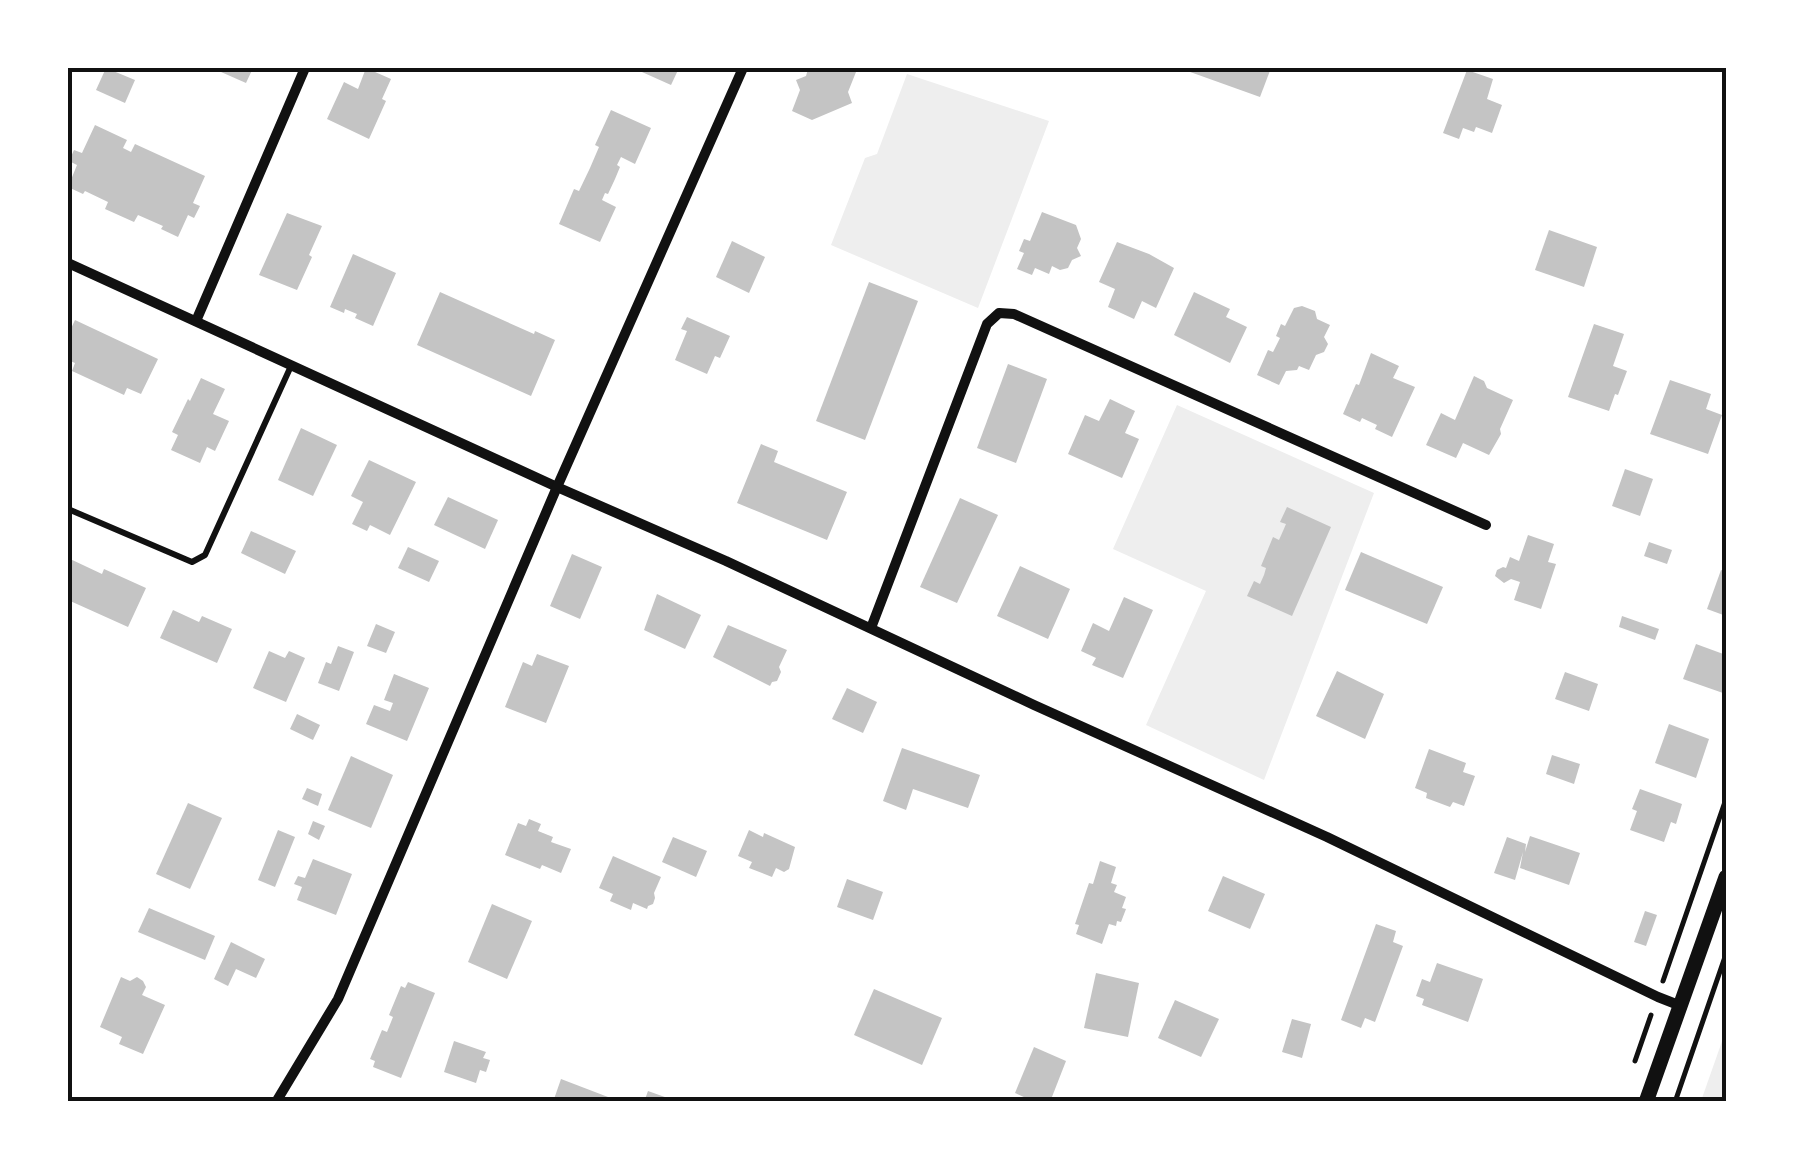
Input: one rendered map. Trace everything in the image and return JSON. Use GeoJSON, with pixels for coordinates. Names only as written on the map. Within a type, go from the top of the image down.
{"type":"FeatureCollection","features":[{"type":"Feature","properties":{"kind":"street"},"geometry":{"type":"LineString","coordinates":[[196,321],[305,68]]}},
{"type":"Feature","properties":{"kind":"street"},"geometry":{"type":"LineString","coordinates":[[276,1102],[338,999],[556,487],[743,68]]}},
{"type":"Feature","properties":{"kind":"street"},"geometry":{"type":"LineString","coordinates":[[68,263],[556,487],[726,560],[1681,1006]]}},
{"type":"Feature","properties":{"kind":"street"},"geometry":{"type":"LineString","coordinates":[[871,628],[986,324],[999,313],[1014,314],[1486,525]]}},
{"type":"Feature","properties":{"kind":"street"},"geometry":{"type":"LineString","coordinates":[[1646,1102],[1726,877]]}},
{"type":"Feature","properties":{"kind":"lane"},"geometry":{"type":"LineString","coordinates":[[68,509],[192,562],[205,555],[291,364]]}},
{"type":"Feature","properties":{"kind":"path"},"geometry":{"type":"LineString","coordinates":[[1633,1066],[1726,800]]}},
{"type":"Feature","properties":{"kind":"path"},"geometry":{"type":"LineString","coordinates":[[1675,1102],[1726,954]]}},
{"type":"Feature","properties":{"kind":"shaded area"},"geometry":{"type":"Polygon","coordinates":[[[907,74],[1049,121],[978,308],[831,245],[865,158],[877,154],[907,74]]]}},
{"type":"Feature","properties":{"kind":"shaded area"},"geometry":{"type":"Polygon","coordinates":[[[1177,405],[1374,493],[1264,780],[1146,725],[1206,591],[1113,549],[1177,405]]]}},
{"type":"Feature","properties":{"kind":"shaded area"},"geometry":{"type":"Polygon","coordinates":[[[1726,1030],[1726,1101],[1701,1101],[1726,1030]]]}},
{"type":"Feature","properties":{"kind":"building"},"geometry":{"type":"Polygon","coordinates":[[[106,68],[135,80],[125,103],[96,90],[106,68]]]}},
{"type":"Feature","properties":{"kind":"building"},"geometry":{"type":"Polygon","coordinates":[[[212,68],[253,68],[246,83],[212,68]]]}},
{"type":"Feature","properties":{"kind":"building"},"geometry":{"type":"Polygon","coordinates":[[[366,68],[391,79],[369,139],[327,119],[344,82],[358,89],[366,68]]]}},
{"type":"Feature","properties":{"kind":"building"},"geometry":{"type":"Polygon","coordinates":[[[633,68],[679,68],[671,85],[633,68]]]}},
{"type":"Feature","properties":{"kind":"building"},"geometry":{"type":"Polygon","coordinates":[[[823,68],[856,72],[848,92],[852,103],[812,120],[792,111],[800,90],[796,80],[806,76],[808,69],[815,72],[823,68]]]}},
{"type":"Feature","properties":{"kind":"building"},"geometry":{"type":"Polygon","coordinates":[[[1179,68],[1271,68],[1260,97],[1179,68]]]}},
{"type":"Feature","properties":{"kind":"building"},"geometry":{"type":"Polygon","coordinates":[[[1467,70],[1493,79],[1487,99],[1502,105],[1492,133],[1476,127],[1474,132],[1463,128],[1459,139],[1443,133],[1467,70]]]}},
{"type":"Feature","properties":{"kind":"building"},"geometry":{"type":"Polygon","coordinates":[[[611,110],[651,128],[635,164],[621,157],[617,165],[620,167],[615,179],[602,200],[616,207],[600,242],[559,224],[574,189],[579,191],[590,168],[599,147],[595,145],[611,110]]]}},
{"type":"Feature","properties":{"kind":"building"},"geometry":{"type":"Polygon","coordinates":[[[95,125],[127,140],[123,148],[131,152],[135,144],[205,176],[193,203],[200,206],[194,218],[188,215],[178,237],[138,215],[134,222],[105,209],[108,202],[68,187],[77,165],[69,161],[74,150],[82,153],[95,125]]]}},
{"type":"Feature","properties":{"kind":"building"},"geometry":{"type":"Polygon","coordinates":[[[1042,212],[1076,225],[1081,256],[1072,260],[1068,268],[1052,266],[1049,274],[1035,268],[1032,275],[1017,269],[1024,253],[1019,251],[1024,239],[1030,241],[1042,212]]]}},
{"type":"Feature","properties":{"kind":"building"},"geometry":{"type":"Polygon","coordinates":[[[287,213],[322,226],[297,290],[259,275],[287,213]]]}},
{"type":"Feature","properties":{"kind":"building"},"geometry":{"type":"Polygon","coordinates":[[[1549,230],[1597,247],[1584,287],[1535,270],[1549,230]]]}},
{"type":"Feature","properties":{"kind":"building"},"geometry":{"type":"Polygon","coordinates":[[[732,241],[765,257],[749,293],[716,277],[732,241]]]}},
{"type":"Feature","properties":{"kind":"building"},"geometry":{"type":"Polygon","coordinates":[[[1117,242],[1174,268],[1156,308],[1142,301],[1134,319],[1108,307],[1115,289],[1099,282],[1117,242]]]}},
{"type":"Feature","properties":{"kind":"building"},"geometry":{"type":"Polygon","coordinates":[[[353,254],[396,273],[373,326],[355,318],[357,314],[330,307],[353,254]]]}},
{"type":"Feature","properties":{"kind":"building"},"geometry":{"type":"Polygon","coordinates":[[[869,282],[918,301],[865,440],[816,421],[869,282]]]}},
{"type":"Feature","properties":{"kind":"building"},"geometry":{"type":"Polygon","coordinates":[[[440,292],[555,340],[531,396],[417,345],[440,292]]]}},
{"type":"Feature","properties":{"kind":"building"},"geometry":{"type":"Polygon","coordinates":[[[1194,292],[1230,309],[1226,317],[1247,327],[1230,363],[1174,335],[1194,292]]]}},
{"type":"Feature","properties":{"kind":"building"},"geometry":{"type":"Polygon","coordinates":[[[1302,306],[1315,311],[1317,319],[1330,325],[1324,337],[1328,344],[1324,352],[1316,355],[1309,370],[1299,366],[1297,370],[1286,371],[1279,385],[1257,375],[1268,350],[1273,352],[1280,338],[1276,336],[1281,324],[1285,326],[1294,308],[1302,306]]]}},
{"type":"Feature","properties":{"kind":"building"},"geometry":{"type":"Polygon","coordinates":[[[687,317],[730,336],[707,374],[675,360],[687,331],[681,329],[687,317]]]}},
{"type":"Feature","properties":{"kind":"building"},"geometry":{"type":"Polygon","coordinates":[[[75,320],[158,359],[141,394],[127,388],[124,395],[72,371],[75,363],[68,360],[68,335],[75,320]]]}},
{"type":"Feature","properties":{"kind":"building"},"geometry":{"type":"Polygon","coordinates":[[[1594,324],[1624,334],[1613,366],[1627,371],[1609,411],[1568,397],[1594,324]]]}},
{"type":"Feature","properties":{"kind":"building"},"geometry":{"type":"Polygon","coordinates":[[[1371,353],[1399,366],[1393,378],[1415,387],[1392,437],[1375,429],[1377,425],[1343,414],[1371,353]]]}},
{"type":"Feature","properties":{"kind":"building"},"geometry":{"type":"Polygon","coordinates":[[[1008,364],[1047,379],[1016,463],[977,448],[1008,364]]]}},
{"type":"Feature","properties":{"kind":"building"},"geometry":{"type":"Polygon","coordinates":[[[1474,376],[1484,381],[1487,388],[1513,400],[1489,455],[1463,443],[1456,458],[1426,445],[1441,413],[1455,420],[1474,376]]]}},
{"type":"Feature","properties":{"kind":"building"},"geometry":{"type":"Polygon","coordinates":[[[201,378],[225,389],[213,414],[229,421],[215,451],[207,447],[200,463],[171,450],[178,435],[172,432],[201,378]]]}},
{"type":"Feature","properties":{"kind":"building"},"geometry":{"type":"Polygon","coordinates":[[[1670,380],[1711,394],[1706,409],[1722,415],[1708,454],[1650,434],[1670,380]]]}},
{"type":"Feature","properties":{"kind":"building"},"geometry":{"type":"Polygon","coordinates":[[[1110,399],[1135,411],[1125,433],[1139,439],[1122,478],[1068,454],[1085,415],[1099,421],[1110,399]]]}},
{"type":"Feature","properties":{"kind":"building"},"geometry":{"type":"Polygon","coordinates":[[[301,428],[337,445],[313,496],[278,480],[301,428]]]}},
{"type":"Feature","properties":{"kind":"building"},"geometry":{"type":"Polygon","coordinates":[[[761,444],[778,451],[774,462],[847,492],[827,540],[737,503],[761,444]]]}},
{"type":"Feature","properties":{"kind":"building"},"geometry":{"type":"Polygon","coordinates":[[[369,460],[416,482],[390,535],[370,525],[367,531],[352,524],[363,502],[351,496],[369,460]]]}},
{"type":"Feature","properties":{"kind":"building"},"geometry":{"type":"Polygon","coordinates":[[[1625,469],[1653,479],[1640,516],[1612,506],[1625,469]]]}},
{"type":"Feature","properties":{"kind":"building"},"geometry":{"type":"Polygon","coordinates":[[[448,497],[498,520],[485,549],[434,525],[448,497]]]}},
{"type":"Feature","properties":{"kind":"building"},"geometry":{"type":"Polygon","coordinates":[[[960,498],[998,515],[957,603],[920,587],[960,498]]]}},
{"type":"Feature","properties":{"kind":"building"},"geometry":{"type":"Polygon","coordinates":[[[1287,507],[1331,527],[1292,616],[1247,596],[1254,581],[1260,584],[1266,568],[1261,566],[1273,537],[1279,540],[1283,531],[1286,524],[1280,522],[1287,507]]]}},
{"type":"Feature","properties":{"kind":"building"},"geometry":{"type":"Polygon","coordinates":[[[251,531],[296,551],[285,574],[241,553],[251,531]]]}},
{"type":"Feature","properties":{"kind":"building"},"geometry":{"type":"Polygon","coordinates":[[[1528,535],[1554,544],[1548,562],[1556,564],[1541,609],[1514,600],[1520,582],[1511,579],[1504,583],[1495,576],[1497,570],[1506,568],[1510,557],[1519,561],[1528,535]]]}},
{"type":"Feature","properties":{"kind":"building"},"geometry":{"type":"Polygon","coordinates":[[[1649,542],[1672,550],[1667,564],[1644,556],[1649,542]]]}},
{"type":"Feature","properties":{"kind":"building"},"geometry":{"type":"Polygon","coordinates":[[[408,547],[439,561],[429,582],[398,568],[408,547]]]}},
{"type":"Feature","properties":{"kind":"building"},"geometry":{"type":"Polygon","coordinates":[[[1361,552],[1443,587],[1427,624],[1345,590],[1361,552]]]}},
{"type":"Feature","properties":{"kind":"building"},"geometry":{"type":"Polygon","coordinates":[[[572,554],[602,567],[580,619],[550,606],[572,554]]]}},
{"type":"Feature","properties":{"kind":"building"},"geometry":{"type":"Polygon","coordinates":[[[68,558],[146,588],[128,627],[68,600],[68,558]]]}},
{"type":"Feature","properties":{"kind":"building"},"geometry":{"type":"Polygon","coordinates":[[[1020,566],[1070,589],[1048,639],[997,616],[1020,566]]]}},
{"type":"Feature","properties":{"kind":"building"},"geometry":{"type":"Polygon","coordinates":[[[1721,570],[1726,572],[1726,616],[1707,609],[1721,570]]]}},
{"type":"Feature","properties":{"kind":"building"},"geometry":{"type":"Polygon","coordinates":[[[657,594],[701,615],[685,649],[644,630],[657,594]]]}},
{"type":"Feature","properties":{"kind":"building"},"geometry":{"type":"Polygon","coordinates":[[[1124,597],[1153,610],[1123,678],[1092,665],[1096,658],[1081,651],[1093,623],[1109,631],[1124,597]]]}},
{"type":"Feature","properties":{"kind":"building"},"geometry":{"type":"Polygon","coordinates":[[[173,610],[199,622],[202,616],[232,629],[217,663],[160,638],[173,610]]]}},
{"type":"Feature","properties":{"kind":"building"},"geometry":{"type":"Polygon","coordinates":[[[1622,616],[1659,629],[1655,640],[1619,627],[1622,616]]]}},
{"type":"Feature","properties":{"kind":"building"},"geometry":{"type":"Polygon","coordinates":[[[376,624],[395,632],[386,653],[367,646],[376,624]]]}},
{"type":"Feature","properties":{"kind":"building"},"geometry":{"type":"Polygon","coordinates":[[[728,625],[787,650],[777,681],[770,686],[713,657],[728,625]]]}},
{"type":"Feature","properties":{"kind":"building"},"geometry":{"type":"Polygon","coordinates":[[[1696,644],[1726,655],[1723,693],[1683,679],[1696,644]]]}},
{"type":"Feature","properties":{"kind":"building"},"geometry":{"type":"Polygon","coordinates":[[[338,646],[354,652],[339,691],[318,683],[338,646]]]}},
{"type":"Feature","properties":{"kind":"building"},"geometry":{"type":"Polygon","coordinates":[[[269,651],[285,658],[289,651],[305,658],[286,702],[253,688],[269,651]]]}},
{"type":"Feature","properties":{"kind":"building"},"geometry":{"type":"Polygon","coordinates":[[[537,654],[569,666],[546,723],[505,707],[523,662],[532,666],[537,654]]]}},
{"type":"Feature","properties":{"kind":"building"},"geometry":{"type":"Polygon","coordinates":[[[1337,671],[1384,694],[1365,739],[1316,716],[1337,671]]]}},
{"type":"Feature","properties":{"kind":"building"},"geometry":{"type":"Polygon","coordinates":[[[1565,672],[1598,684],[1589,711],[1555,699],[1565,672]]]}},
{"type":"Feature","properties":{"kind":"building"},"geometry":{"type":"Polygon","coordinates":[[[394,674],[429,688],[407,741],[366,724],[374,705],[390,711],[393,703],[384,700],[394,674]]]}},
{"type":"Feature","properties":{"kind":"building"},"geometry":{"type":"Polygon","coordinates":[[[847,688],[877,702],[863,733],[832,719],[847,688]]]}},
{"type":"Feature","properties":{"kind":"building"},"geometry":{"type":"Polygon","coordinates":[[[297,714],[320,725],[313,740],[290,729],[297,714]]]}},
{"type":"Feature","properties":{"kind":"building"},"geometry":{"type":"Polygon","coordinates":[[[1669,724],[1709,739],[1696,778],[1655,763],[1669,724]]]}},
{"type":"Feature","properties":{"kind":"building"},"geometry":{"type":"Polygon","coordinates":[[[902,748],[980,775],[968,808],[913,789],[906,810],[883,801],[902,748]]]}},
{"type":"Feature","properties":{"kind":"building"},"geometry":{"type":"Polygon","coordinates":[[[1429,749],[1466,763],[1463,772],[1475,776],[1464,806],[1453,802],[1450,807],[1426,798],[1427,793],[1415,788],[1429,749]]]}},
{"type":"Feature","properties":{"kind":"building"},"geometry":{"type":"Polygon","coordinates":[[[1552,755],[1580,764],[1574,784],[1546,774],[1552,755]]]}},
{"type":"Feature","properties":{"kind":"building"},"geometry":{"type":"Polygon","coordinates":[[[351,756],[393,775],[371,828],[328,810],[351,756]]]}},
{"type":"Feature","properties":{"kind":"building"},"geometry":{"type":"Polygon","coordinates":[[[307,788],[322,794],[318,806],[302,799],[307,788]]]}},
{"type":"Feature","properties":{"kind":"building"},"geometry":{"type":"Polygon","coordinates":[[[1640,789],[1682,804],[1676,824],[1671,822],[1664,842],[1630,830],[1637,811],[1632,809],[1640,789]]]}},
{"type":"Feature","properties":{"kind":"building"},"geometry":{"type":"Polygon","coordinates":[[[188,803],[222,818],[190,889],[156,874],[188,803]]]}},
{"type":"Feature","properties":{"kind":"building"},"geometry":{"type":"Polygon","coordinates":[[[529,819],[541,824],[538,831],[553,837],[551,842],[571,849],[561,873],[505,855],[518,823],[526,826],[529,819]]]}},
{"type":"Feature","properties":{"kind":"building"},"geometry":{"type":"Polygon","coordinates":[[[313,821],[325,826],[319,840],[308,834],[313,821]]]}},
{"type":"Feature","properties":{"kind":"building"},"geometry":{"type":"Polygon","coordinates":[[[278,830],[295,837],[275,887],[258,880],[278,830]]]}},
{"type":"Feature","properties":{"kind":"building"},"geometry":{"type":"Polygon","coordinates":[[[749,830],[795,847],[789,869],[784,872],[776,868],[772,877],[749,868],[752,862],[738,856],[749,830]]]}},
{"type":"Feature","properties":{"kind":"building"},"geometry":{"type":"Polygon","coordinates":[[[1530,836],[1580,853],[1569,885],[1520,868],[1523,852],[1515,880],[1494,873],[1507,837],[1526,844],[1525,852],[1530,836]]]}},
{"type":"Feature","properties":{"kind":"building"},"geometry":{"type":"Polygon","coordinates":[[[673,837],[707,851],[696,877],[662,862],[673,837]]]}},
{"type":"Feature","properties":{"kind":"building"},"geometry":{"type":"Polygon","coordinates":[[[613,856],[661,877],[653,904],[647,909],[633,903],[631,910],[610,901],[613,894],[599,888],[613,856]]]}},
{"type":"Feature","properties":{"kind":"building"},"geometry":{"type":"Polygon","coordinates":[[[313,859],[352,874],[336,915],[297,900],[302,887],[294,884],[298,876],[305,878],[313,859]]]}},
{"type":"Feature","properties":{"kind":"building"},"geometry":{"type":"Polygon","coordinates":[[[1100,861],[1116,867],[1111,883],[1117,885],[1114,892],[1126,897],[1121,922],[1117,921],[1116,926],[1109,924],[1102,944],[1076,934],[1079,925],[1075,924],[1100,861]]]}},
{"type":"Feature","properties":{"kind":"building"},"geometry":{"type":"Polygon","coordinates":[[[1223,876],[1265,894],[1250,929],[1208,911],[1223,876]]]}},
{"type":"Feature","properties":{"kind":"building"},"geometry":{"type":"Polygon","coordinates":[[[847,879],[883,892],[873,920],[837,907],[847,879]]]}},
{"type":"Feature","properties":{"kind":"building"},"geometry":{"type":"Polygon","coordinates":[[[492,904],[532,921],[507,979],[468,962],[492,904]]]}},
{"type":"Feature","properties":{"kind":"building"},"geometry":{"type":"Polygon","coordinates":[[[149,908],[215,936],[205,960],[138,932],[149,908]]]}},
{"type":"Feature","properties":{"kind":"building"},"geometry":{"type":"Polygon","coordinates":[[[1645,911],[1657,915],[1646,946],[1634,942],[1645,911]]]}},
{"type":"Feature","properties":{"kind":"building"},"geometry":{"type":"Polygon","coordinates":[[[1376,924],[1396,931],[1393,942],[1403,946],[1375,1022],[1365,1018],[1361,1028],[1341,1020],[1376,924]]]}},
{"type":"Feature","properties":{"kind":"building"},"geometry":{"type":"Polygon","coordinates":[[[231,942],[265,959],[256,978],[236,969],[228,986],[214,979],[231,942]]]}},
{"type":"Feature","properties":{"kind":"building"},"geometry":{"type":"Polygon","coordinates":[[[1437,963],[1483,979],[1468,1022],[1422,1005],[1424,999],[1416,996],[1422,979],[1430,982],[1437,963]]]}},
{"type":"Feature","properties":{"kind":"building"},"geometry":{"type":"Polygon","coordinates":[[[1096,973],[1139,983],[1128,1037],[1084,1028],[1096,973]]]}},
{"type":"Feature","properties":{"kind":"building"},"geometry":{"type":"Polygon","coordinates":[[[121,977],[130,981],[137,977],[146,987],[142,995],[165,1005],[143,1054],[119,1044],[122,1037],[100,1027],[121,977]]]}},
{"type":"Feature","properties":{"kind":"building"},"geometry":{"type":"Polygon","coordinates":[[[408,982],[435,993],[401,1078],[373,1067],[375,1061],[370,1059],[382,1030],[387,1032],[393,1017],[389,1015],[401,986],[405,988],[408,982]]]}},
{"type":"Feature","properties":{"kind":"building"},"geometry":{"type":"Polygon","coordinates":[[[874,989],[942,1018],[922,1065],[854,1035],[874,989]]]}},
{"type":"Feature","properties":{"kind":"building"},"geometry":{"type":"Polygon","coordinates":[[[1175,1000],[1219,1019],[1201,1057],[1158,1038],[1175,1000]]]}},
{"type":"Feature","properties":{"kind":"building"},"geometry":{"type":"Polygon","coordinates":[[[1292,1019],[1311,1024],[1302,1058],[1282,1052],[1292,1019]]]}},
{"type":"Feature","properties":{"kind":"building"},"geometry":{"type":"Polygon","coordinates":[[[454,1041],[486,1052],[483,1058],[490,1060],[486,1072],[480,1070],[476,1083],[444,1072],[454,1041]]]}},
{"type":"Feature","properties":{"kind":"building"},"geometry":{"type":"Polygon","coordinates":[[[1034,1047],[1066,1061],[1050,1102],[1035,1102],[1015,1093],[1034,1047]]]}},
{"type":"Feature","properties":{"kind":"building"},"geometry":{"type":"Polygon","coordinates":[[[561,1079],[608,1097],[606,1102],[553,1102],[561,1079]]]}},
{"type":"Feature","properties":{"kind":"building"},"geometry":{"type":"Polygon","coordinates":[[[648,1091],[676,1101],[676,1102],[644,1102],[648,1091]]]}}]}
